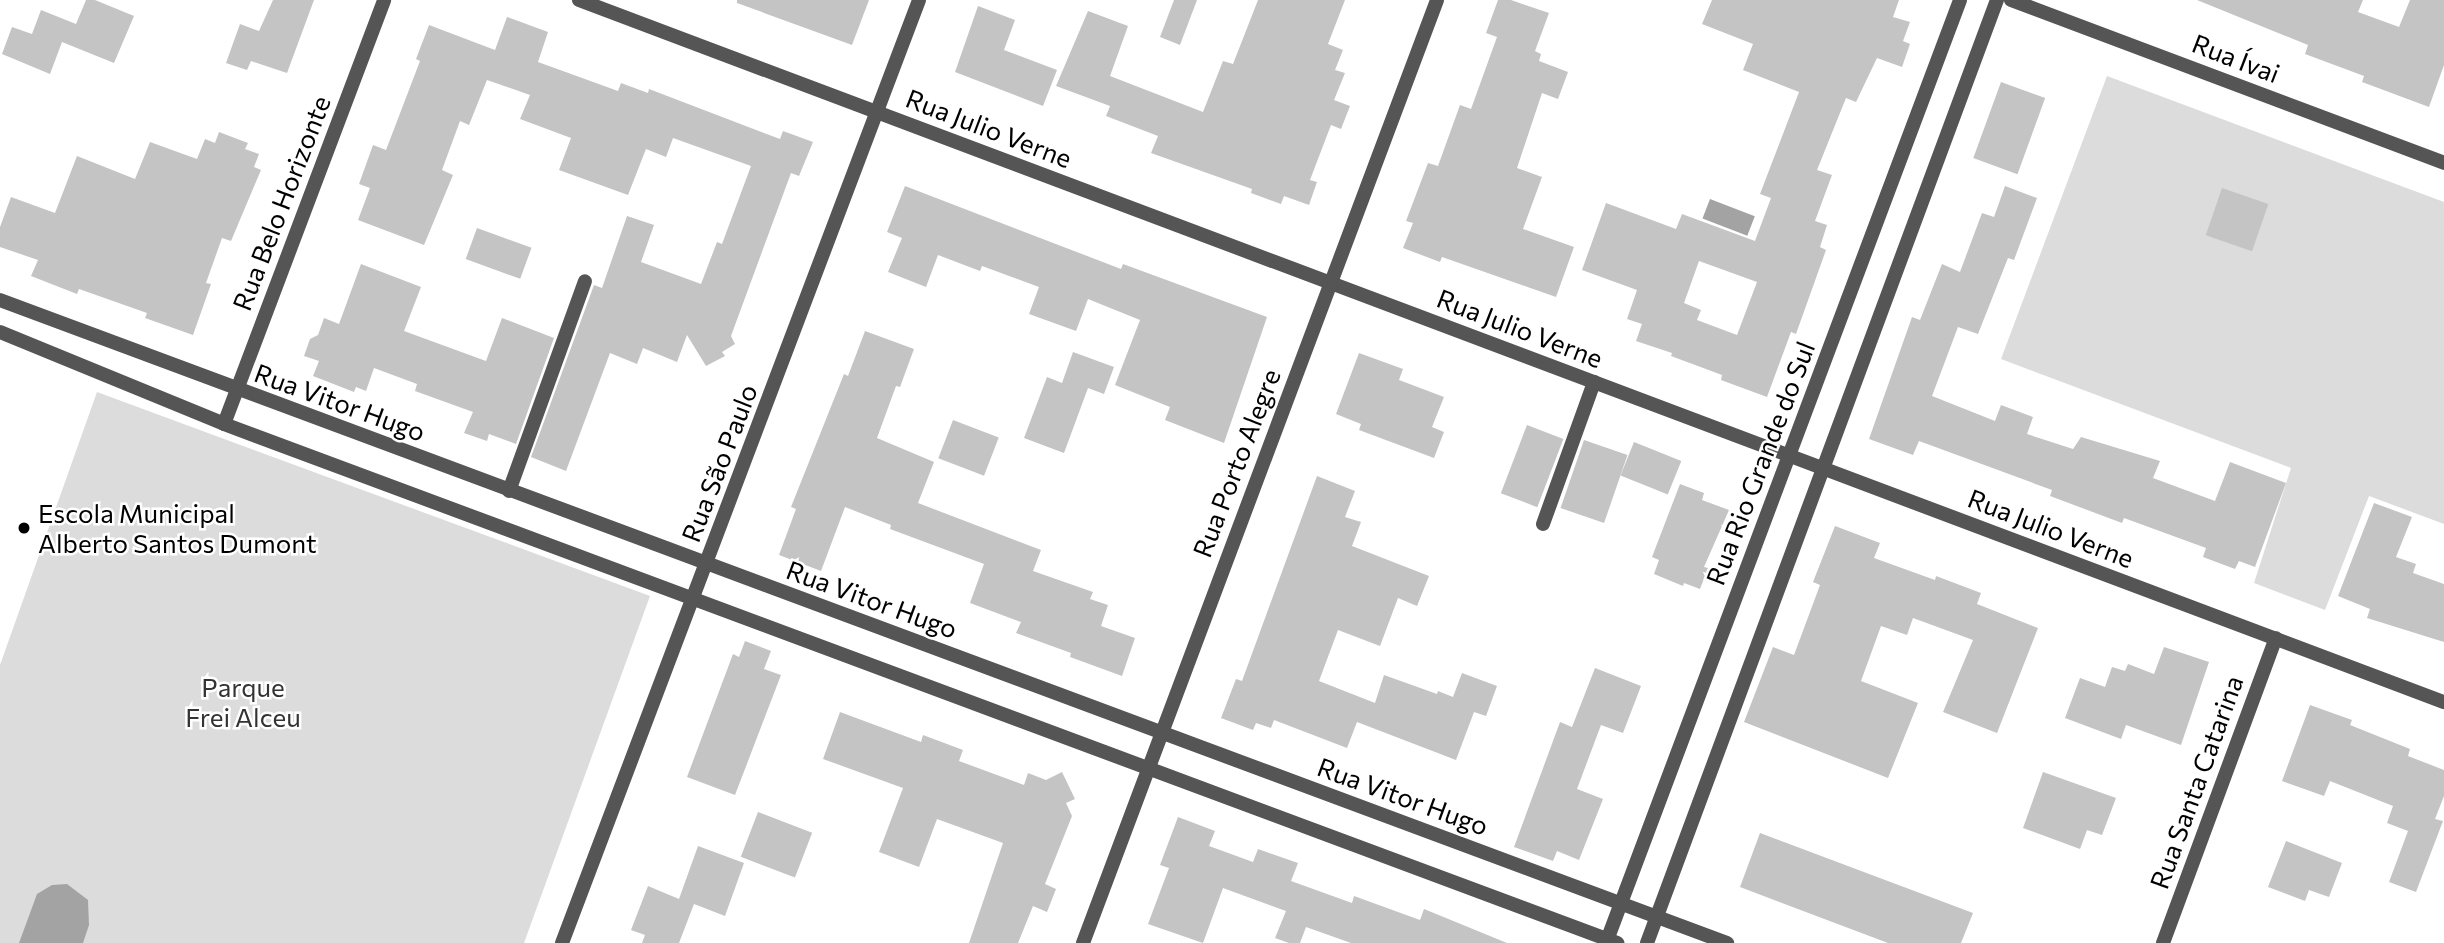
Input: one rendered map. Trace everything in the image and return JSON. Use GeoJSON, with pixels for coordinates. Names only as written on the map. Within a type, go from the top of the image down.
{"type":"FeatureCollection","features":[{"type":"Feature","properties":{"kind":"street","name":"Rua Belo Horizonte"},"geometry":{"type":"LineString","coordinates":[[224,424],[384,0]]}},
{"type":"Feature","properties":{"kind":"street","name":"Rua Julio Verne"},"geometry":{"type":"LineString","coordinates":[[579,0],[2444,702]]}},
{"type":"Feature","properties":{"kind":"street","name":"Rua São Paulo"},"geometry":{"type":"LineString","coordinates":[[562,943],[919,0]]}},
{"type":"Feature","properties":{"kind":"street","name":"Rua Porto Alegre"},"geometry":{"type":"LineString","coordinates":[[1083,943],[1437,0]]}},
{"type":"Feature","properties":{"kind":"street","name":"Rua Rio Grande do Sul"},"geometry":{"type":"LineString","coordinates":[[1610,942],[1621,904],[1960,0]]}},
{"type":"Feature","properties":{"kind":"street"},"geometry":{"type":"LineString","coordinates":[[1647,943],[1997,0]]}},
{"type":"Feature","properties":{"kind":"street","name":"Rua Ívai"},"geometry":{"type":"LineString","coordinates":[[2011,0],[2444,163]]}},
{"type":"Feature","properties":{"kind":"street"},"geometry":{"type":"LineString","coordinates":[[509,491],[585,281]]}},
{"type":"Feature","properties":{"kind":"street","name":"Rua Vitor Hugo"},"geometry":{"type":"LineString","coordinates":[[0,300],[1727,943]]}},
{"type":"Feature","properties":{"kind":"street"},"geometry":{"type":"LineString","coordinates":[[0,332],[224,424],[1610,942]]}},
{"type":"Feature","properties":{"kind":"street"},"geometry":{"type":"LineString","coordinates":[[1543,524],[1594,382]]}},
{"type":"Feature","properties":{"kind":"street","name":"Rua Santa Catarina"},"geometry":{"type":"LineString","coordinates":[[2163,943],[2276,638]]}},
{"type":"Feature","properties":{"kind":"green space"},"geometry":{"type":"Polygon","coordinates":[[[2107,76],[2444,202],[2444,524],[2369,496],[2325,610],[2254,583],[2291,468],[2001,359],[2107,76]]]}},
{"type":"Feature","properties":{"kind":"green space","name":"Parque Frei Alceu"},"geometry":{"type":"Polygon","coordinates":[[[97,392],[650,596],[524,943],[0,943],[0,665],[97,392]]]}},
{"type":"Feature","properties":{"kind":"shaded area"},"geometry":{"type":"Polygon","coordinates":[[[1710,199],[1755,216],[1747,236],[1702,219],[1710,199]]]}},
{"type":"Feature","properties":{"kind":"shaded area"},"geometry":{"type":"Polygon","coordinates":[[[67,884],[88,900],[89,925],[83,943],[19,943],[37,894],[52,885],[67,884]]]}},
{"type":"Feature","properties":{"kind":"building"},"geometry":{"type":"Polygon","coordinates":[[[86,0],[95,0],[134,16],[114,63],[62,42],[50,74],[2,54],[12,27],[32,34],[41,10],[76,24],[86,0]]]}},
{"type":"Feature","properties":{"kind":"building"},"geometry":{"type":"Polygon","coordinates":[[[273,0],[314,0],[287,73],[251,61],[247,70],[226,63],[240,24],[259,31],[273,0]]]}},
{"type":"Feature","properties":{"kind":"building"},"geometry":{"type":"Polygon","coordinates":[[[737,0],[869,0],[852,45],[737,3],[737,0]]]}},
{"type":"Feature","properties":{"kind":"building"},"geometry":{"type":"Polygon","coordinates":[[[1174,0],[1197,0],[1180,45],[1160,37],[1174,0]]]}},
{"type":"Feature","properties":{"kind":"building"},"geometry":{"type":"Polygon","coordinates":[[[1258,0],[1345,0],[1328,44],[1343,50],[1335,70],[1345,73],[1334,100],[1350,106],[1341,129],[1331,125],[1310,180],[1317,182],[1309,205],[1284,196],[1281,204],[1251,193],[1252,189],[1151,153],[1158,136],[1106,116],[1110,106],[1056,86],[1088,11],[1128,26],[1110,76],[1203,112],[1223,61],[1233,64],[1258,0]]]}},
{"type":"Feature","properties":{"kind":"building"},"geometry":{"type":"Polygon","coordinates":[[[1498,0],[1511,0],[1549,13],[1535,51],[1541,54],[1539,61],[1568,72],[1558,99],[1542,93],[1517,168],[1542,177],[1523,229],[1574,247],[1556,297],[1442,257],[1440,262],[1403,248],[1413,223],[1406,221],[1428,163],[1438,166],[1460,105],[1471,109],[1497,37],[1486,33],[1498,0]]]}},
{"type":"Feature","properties":{"kind":"building"},"geometry":{"type":"Polygon","coordinates":[[[1712,0],[1899,0],[1893,17],[1910,22],[1903,41],[1910,44],[1902,67],[1877,58],[1856,102],[1846,98],[1817,170],[1832,175],[1815,221],[1827,225],[1820,247],[1826,250],[1796,334],[1791,332],[1767,397],[1721,380],[1722,375],[1671,356],[1672,353],[1636,341],[1642,324],[1627,319],[1637,290],[1582,270],[1606,203],[1676,229],[1682,214],[1755,241],[1771,198],[1760,194],[1799,92],[1743,70],[1753,44],[1702,24],[1712,0]],[[1699,261],[1684,303],[1701,310],[1697,320],[1737,335],[1757,282],[1699,261]]]}},
{"type":"Feature","properties":{"kind":"building"},"geometry":{"type":"Polygon","coordinates":[[[2197,0],[2363,0],[2358,12],[2399,27],[2410,0],[2444,0],[2444,65],[2429,107],[2362,82],[2364,76],[2305,54],[2308,45],[2197,0]]]}},
{"type":"Feature","properties":{"kind":"building"},"geometry":{"type":"Polygon","coordinates":[[[978,6],[1015,20],[1004,50],[1057,70],[1043,106],[955,72],[978,6]]]}},
{"type":"Feature","properties":{"kind":"building"},"geometry":{"type":"Polygon","coordinates":[[[507,17],[548,32],[538,62],[618,91],[621,83],[648,93],[649,89],[780,139],[783,131],[813,142],[799,176],[791,173],[731,336],[735,344],[722,352],[725,356],[706,366],[687,335],[677,362],[643,348],[637,364],[610,353],[566,471],[531,457],[594,285],[602,288],[627,216],[654,225],[641,262],[701,284],[717,242],[722,244],[751,166],[673,138],[666,157],[646,149],[628,195],[559,170],[571,138],[520,119],[530,95],[487,80],[469,125],[460,121],[442,170],[453,175],[424,245],[358,220],[370,188],[359,184],[373,145],[386,150],[420,61],[416,59],[429,25],[495,50],[507,17]]]}},
{"type":"Feature","properties":{"kind":"building"},"geometry":{"type":"Polygon","coordinates":[[[2001,82],[2045,98],[2017,174],[1973,158],[2001,82]]]}},
{"type":"Feature","properties":{"kind":"building"},"geometry":{"type":"Polygon","coordinates":[[[219,132],[248,143],[245,149],[259,154],[254,167],[261,170],[231,241],[222,238],[206,283],[211,284],[193,335],[145,318],[147,313],[79,289],[77,294],[31,276],[38,260],[0,247],[0,227],[11,197],[55,213],[77,156],[135,179],[150,142],[197,159],[205,139],[215,143],[219,132]]]}},
{"type":"Feature","properties":{"kind":"building"},"geometry":{"type":"Polygon","coordinates":[[[905,186],[1121,269],[1123,264],[1267,317],[1224,443],[1165,420],[1170,407],[1115,385],[1140,320],[1088,299],[1076,331],[1029,314],[1039,287],[982,266],[980,271],[938,255],[926,287],[888,272],[902,238],[887,232],[905,186]]]}},
{"type":"Feature","properties":{"kind":"building"},"geometry":{"type":"Polygon","coordinates":[[[2005,186],[2037,198],[2014,260],[2008,258],[1978,334],[1958,327],[1932,396],[1995,421],[2001,405],[2033,417],[2027,434],[2073,449],[2081,437],[2160,461],[2153,478],[2215,501],[2230,462],[2286,483],[2255,567],[2239,561],[2235,569],[2203,557],[2206,548],[2124,518],[2122,523],[2050,496],[2052,490],[1919,441],[1913,455],[1869,439],[1912,317],[1920,320],[1942,264],[1960,272],[1982,213],[1994,217],[2005,186]]]}},
{"type":"Feature","properties":{"kind":"building"},"geometry":{"type":"Polygon","coordinates":[[[2222,188],[2268,204],[2252,251],[2206,235],[2222,188]]]}},
{"type":"Feature","properties":{"kind":"building"},"geometry":{"type":"Polygon","coordinates":[[[477,228],[532,248],[520,279],[466,259],[477,228]]]}},
{"type":"Feature","properties":{"kind":"building"},"geometry":{"type":"Polygon","coordinates":[[[361,264],[421,287],[404,331],[486,361],[502,318],[554,338],[516,444],[489,434],[487,441],[464,433],[473,412],[415,391],[417,384],[374,368],[366,391],[356,387],[354,392],[313,376],[319,361],[304,356],[310,339],[318,335],[324,318],[339,324],[361,264]]]}},
{"type":"Feature","properties":{"kind":"building"},"geometry":{"type":"Polygon","coordinates":[[[865,331],[914,349],[900,387],[896,386],[877,438],[934,462],[918,503],[1041,550],[1033,571],[1093,592],[1090,599],[1108,605],[1101,626],[1135,638],[1122,676],[1070,657],[1071,653],[1016,633],[1021,622],[970,603],[984,564],[890,529],[891,525],[845,507],[821,571],[779,555],[796,509],[791,507],[844,374],[848,376],[865,331]]]}},
{"type":"Feature","properties":{"kind":"building"},"geometry":{"type":"Polygon","coordinates":[[[1073,352],[1114,367],[1104,394],[1088,388],[1064,453],[1024,438],[1047,377],[1062,383],[1073,352]]]}},
{"type":"Feature","properties":{"kind":"building"},"geometry":{"type":"Polygon","coordinates":[[[1359,353],[1403,369],[1399,380],[1444,397],[1432,427],[1444,432],[1434,458],[1359,430],[1361,424],[1336,414],[1359,353]]]}},
{"type":"Feature","properties":{"kind":"building"},"geometry":{"type":"Polygon","coordinates":[[[953,420],[999,438],[984,476],[938,458],[953,420]]]}},
{"type":"Feature","properties":{"kind":"building"},"geometry":{"type":"Polygon","coordinates":[[[1527,425],[1563,439],[1537,507],[1501,493],[1527,425]]]}},
{"type":"Feature","properties":{"kind":"building"},"geometry":{"type":"Polygon","coordinates":[[[1584,440],[1627,455],[1604,523],[1561,508],[1584,440]]]}},
{"type":"Feature","properties":{"kind":"building"},"geometry":{"type":"Polygon","coordinates":[[[1634,442],[1681,461],[1668,494],[1621,475],[1634,442]]]}},
{"type":"Feature","properties":{"kind":"building"},"geometry":{"type":"Polygon","coordinates":[[[1317,476],[1355,491],[1345,517],[1361,522],[1352,546],[1429,576],[1417,606],[1398,598],[1380,646],[1338,630],[1319,681],[1375,703],[1384,675],[1453,697],[1462,673],[1497,686],[1486,716],[1474,712],[1456,760],[1357,722],[1347,748],[1274,720],[1271,728],[1256,723],[1253,730],[1221,718],[1236,679],[1242,681],[1317,476]]]}},
{"type":"Feature","properties":{"kind":"building"},"geometry":{"type":"Polygon","coordinates":[[[1680,484],[1704,493],[1702,500],[1729,510],[1704,567],[1708,568],[1700,589],[1684,583],[1683,586],[1654,574],[1659,560],[1652,557],[1680,484]]]}},
{"type":"Feature","properties":{"kind":"building"},"geometry":{"type":"Polygon","coordinates":[[[2374,503],[2412,517],[2396,557],[2416,564],[2413,573],[2444,584],[2444,642],[2367,618],[2370,609],[2338,596],[2374,503]]]}},
{"type":"Feature","properties":{"kind":"building"},"geometry":{"type":"Polygon","coordinates":[[[1835,526],[1880,543],[1874,558],[1935,580],[1936,576],[1981,593],[1977,604],[2038,628],[1997,733],[1943,712],[1973,640],[1913,618],[1907,635],[1881,626],[1861,681],[1918,703],[1888,778],[1744,722],[1773,647],[1794,655],[1820,585],[1813,582],[1835,526]]]}},
{"type":"Feature","properties":{"kind":"building"},"geometry":{"type":"Polygon","coordinates":[[[745,641],[771,651],[764,669],[781,675],[735,795],[687,777],[733,654],[739,657],[745,641]]]}},
{"type":"Feature","properties":{"kind":"building"},"geometry":{"type":"Polygon","coordinates":[[[2164,647],[2209,662],[2181,745],[2126,725],[2121,739],[2065,718],[2080,678],[2105,687],[2112,667],[2125,671],[2128,664],[2154,674],[2164,647]]]}},
{"type":"Feature","properties":{"kind":"building"},"geometry":{"type":"Polygon","coordinates":[[[1595,668],[1641,686],[1623,733],[1601,725],[1577,789],[1603,799],[1579,860],[1557,851],[1553,861],[1514,847],[1560,722],[1572,727],[1595,668]]]}},
{"type":"Feature","properties":{"kind":"building"},"geometry":{"type":"Polygon","coordinates":[[[2310,705],[2352,720],[2350,725],[2410,749],[2408,756],[2444,770],[2444,796],[2435,819],[2443,821],[2416,892],[2389,882],[2408,831],[2387,823],[2393,806],[2330,781],[2324,796],[2282,781],[2310,705]]]}},
{"type":"Feature","properties":{"kind":"building"},"geometry":{"type":"Polygon","coordinates":[[[840,712],[921,742],[923,735],[963,750],[959,761],[1024,785],[1028,773],[1046,780],[1062,772],[1075,799],[1066,803],[1072,816],[1045,884],[1056,889],[1047,912],[1033,906],[1018,943],[969,943],[1003,843],[937,819],[919,867],[879,852],[903,788],[823,759],[840,712]]]}},
{"type":"Feature","properties":{"kind":"building"},"geometry":{"type":"Polygon","coordinates":[[[2043,772],[2116,798],[2102,835],[2087,830],[2080,849],[2023,828],[2043,772]]]}},
{"type":"Feature","properties":{"kind":"building"},"geometry":{"type":"Polygon","coordinates":[[[758,812],[812,833],[795,878],[741,857],[758,812]]]}},
{"type":"Feature","properties":{"kind":"building"},"geometry":{"type":"Polygon","coordinates":[[[1178,817],[1215,831],[1209,846],[1253,862],[1258,849],[1298,863],[1291,881],[1352,903],[1354,896],[1420,920],[1424,909],[1507,943],[1351,943],[1306,927],[1300,943],[1289,943],[1275,938],[1286,911],[1223,888],[1203,943],[1148,924],[1169,868],[1160,865],[1178,817]]]}},
{"type":"Feature","properties":{"kind":"building"},"geometry":{"type":"Polygon","coordinates":[[[1760,833],[1973,913],[1961,943],[1888,943],[1740,887],[1760,833]]]}},
{"type":"Feature","properties":{"kind":"building"},"geometry":{"type":"Polygon","coordinates":[[[2286,841],[2342,863],[2329,897],[2309,890],[2305,901],[2268,887],[2286,841]]]}},
{"type":"Feature","properties":{"kind":"building"},"geometry":{"type":"Polygon","coordinates":[[[698,846],[744,863],[725,916],[694,904],[679,943],[642,943],[645,935],[631,930],[648,886],[679,899],[698,846]]]}},
{"type":"Feature","properties":{"kind":"place","name":"Escola Municipal Alberto Santos Dumont"},"geometry":{"type":"Point","coordinates":[24,528]}}]}
